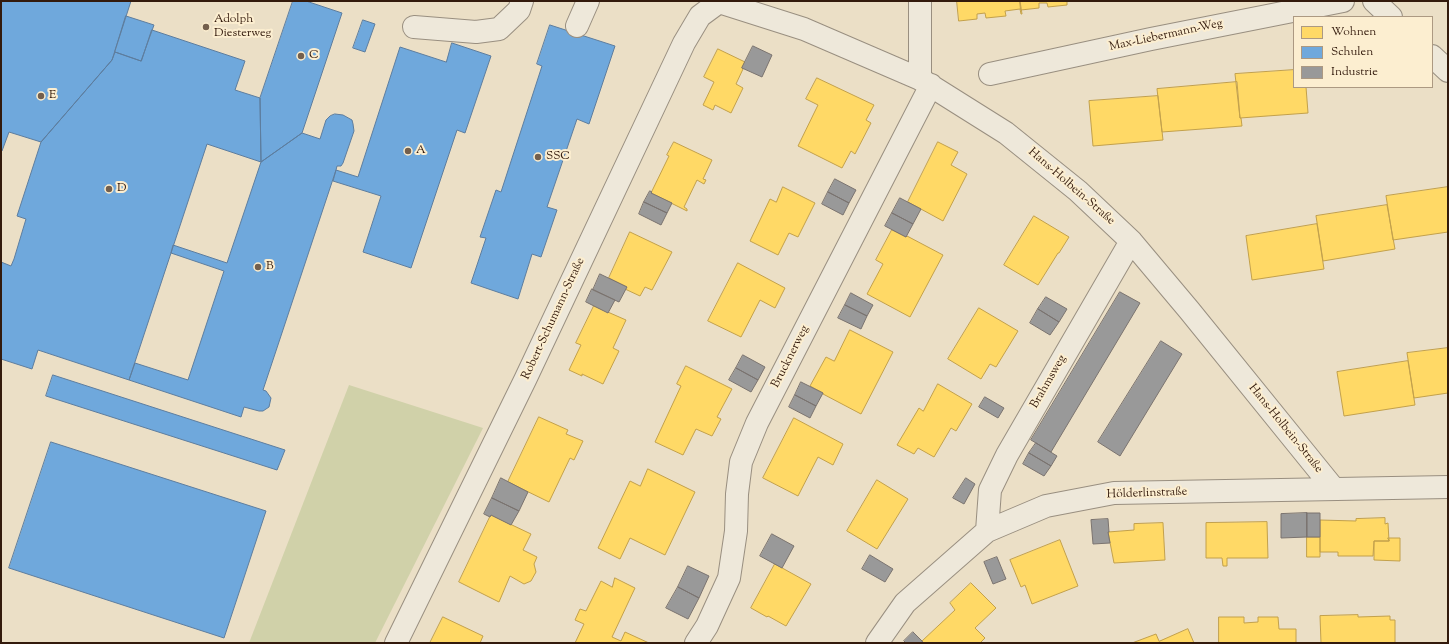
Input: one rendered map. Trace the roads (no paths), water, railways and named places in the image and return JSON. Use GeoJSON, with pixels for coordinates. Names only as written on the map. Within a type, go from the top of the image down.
{"type":"FeatureCollection","features":[{"type":"Feature","properties":{"kind":"street"},"geometry":{"type":"LineString","coordinates":[[414,26],[476,32],[499,29],[519,10],[522,1]]}},
{"type":"Feature","properties":{"kind":"street"},"geometry":{"type":"LineString","coordinates":[[577,26],[588,1]]}},
{"type":"Feature","properties":{"kind":"street"},"geometry":{"type":"LineString","coordinates":[[920,1],[925,82]]}},
{"type":"Feature","properties":{"kind":"street","name":"Max-Liebermann-Weg"},"geometry":{"type":"LineString","coordinates":[[990,74],[1151,39],[1343,1]]}},
{"type":"Feature","properties":{"kind":"street"},"geometry":{"type":"LineString","coordinates":[[1374,1],[1390,16]]}},
{"type":"Feature","properties":{"kind":"street","name":"Hans-Holbein-Straße"},"geometry":{"type":"LineString","coordinates":[[718,2],[804,29],[925,82],[1006,133],[1078,191],[1131,241],[1334,489]]}},
{"type":"Feature","properties":{"kind":"street","name":"Robert-Schumann-Straße"},"geometry":{"type":"LineString","coordinates":[[396,643],[525,380],[684,43],[700,16],[718,2]]}},
{"type":"Feature","properties":{"kind":"street"},"geometry":{"type":"LineString","coordinates":[[1433,57],[1448,71]]}},
{"type":"Feature","properties":{"kind":"street","name":"Brucknerweg"},"geometry":{"type":"LineString","coordinates":[[696,643],[707,626],[728,578],[736,531],[737,494],[741,462],[757,423],[925,82]]}},
{"type":"Feature","properties":{"kind":"street","name":"Brahmsweg"},"geometry":{"type":"LineString","coordinates":[[987,531],[990,490],[1007,455],[1131,241]]}},
{"type":"Feature","properties":{"kind":"street","name":"Hölderlinstraße"},"geometry":{"type":"LineString","coordinates":[[877,643],[905,603],[987,531],[1046,506],[1114,493],[1448,487]]}},
{"type":"Feature","properties":{"kind":"place","name":"Adolph Diesterweg"},"geometry":{"type":"Point","coordinates":[206,27]}},
{"type":"Feature","properties":{"kind":"place","name":"C"},"geometry":{"type":"Point","coordinates":[301,56]}},
{"type":"Feature","properties":{"kind":"place","name":"E"},"geometry":{"type":"Point","coordinates":[41,96]}},
{"type":"Feature","properties":{"kind":"place","name":"A"},"geometry":{"type":"Point","coordinates":[408,151]}},
{"type":"Feature","properties":{"kind":"place","name":"SSC"},"geometry":{"type":"Point","coordinates":[538,157]}},
{"type":"Feature","properties":{"kind":"place","name":"D"},"geometry":{"type":"Point","coordinates":[109,189]}},
{"type":"Feature","properties":{"kind":"place","name":"B"},"geometry":{"type":"Point","coordinates":[258,267]}}]}
